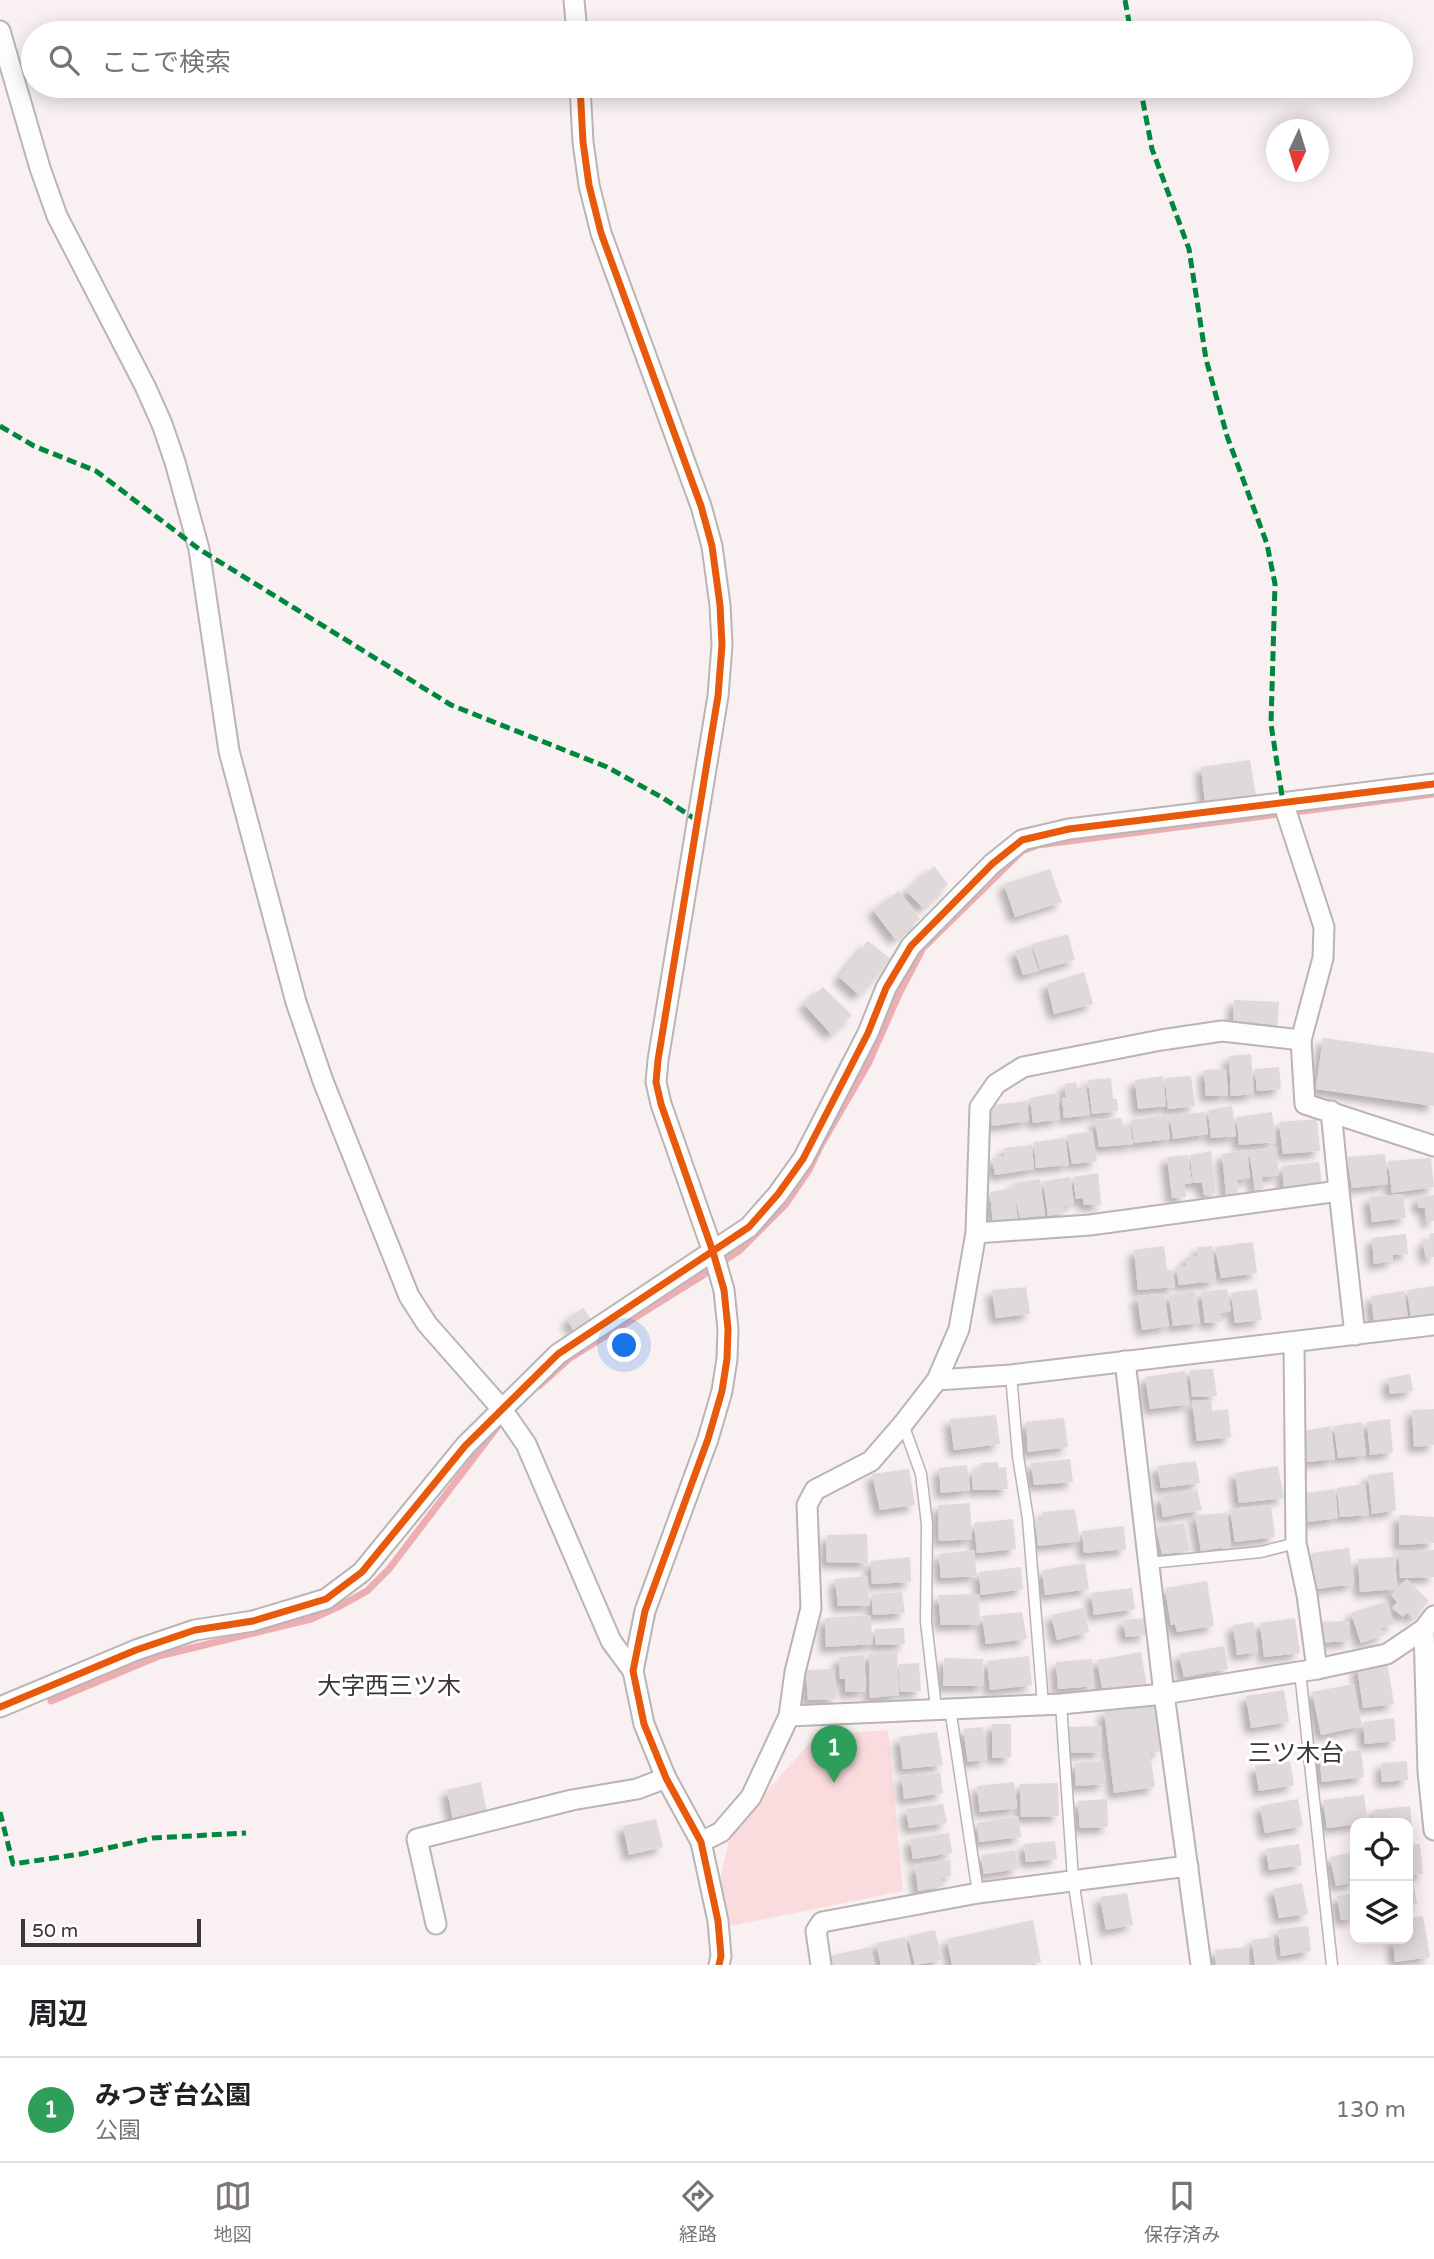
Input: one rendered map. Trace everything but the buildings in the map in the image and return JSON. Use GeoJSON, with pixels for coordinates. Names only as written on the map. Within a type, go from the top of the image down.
{"type":"FeatureCollection","features":[{"type":"Feature","properties":{"kind":"street"},"geometry":{"type":"LineString","coordinates":[[575,0],[576,21]]}},
{"type":"Feature","properties":{"kind":"street"},"geometry":{"type":"LineString","coordinates":[[0,31],[40,168],[57,216],[145,387],[175,462],[199,549],[229,751],[296,1002],[323,1081],[409,1296],[427,1324],[501,1408],[526,1444],[611,1641],[633,1671]]}},
{"type":"Feature","properties":{"kind":"street"},"geometry":{"type":"LineString","coordinates":[[581,98],[588,174],[601,233],[701,506],[712,546],[720,605],[722,645],[718,696],[667,990],[656,1082],[677,1153],[713,1252],[724,1290],[728,1329],[722,1391],[672,1541],[645,1611],[633,1671],[643,1724],[666,1778],[701,1842],[718,1921],[721,1956],[719,1965]]}},
{"type":"Feature","properties":{"kind":"street"},"geometry":{"type":"LineString","coordinates":[[0,1707],[136,1650],[183,1634],[253,1621],[326,1599],[362,1572],[465,1446],[558,1354],[749,1227],[778,1194],[803,1159],[868,1032],[886,988],[911,946],[992,863],[1023,841],[1069,829],[1434,784]]}},
{"type":"Feature","properties":{"kind":"street"},"geometry":{"type":"LineString","coordinates":[[1283,802],[1324,927],[1323,958],[1301,1040],[1305,1104],[1434,1146]]}},
{"type":"Feature","properties":{"kind":"street"},"geometry":{"type":"LineString","coordinates":[[701,1842],[721,1832],[751,1797],[789,1716],[795,1672],[811,1608],[807,1505],[815,1490],[871,1461],[903,1424],[937,1380],[959,1329],[976,1233],[980,1107],[996,1084],[1023,1067],[1222,1031],[1301,1040]]}},
{"type":"Feature","properties":{"kind":"street"},"geometry":{"type":"LineString","coordinates":[[1331,1111],[1355,1335]]}},
{"type":"Feature","properties":{"kind":"street"},"geometry":{"type":"LineString","coordinates":[[976,1233],[1090,1225],[1339,1191]]}},
{"type":"Feature","properties":{"kind":"street"},"geometry":{"type":"LineString","coordinates":[[937,1380],[1011,1375],[1434,1325]]}},
{"type":"Feature","properties":{"kind":"street"},"geometry":{"type":"LineString","coordinates":[[1294,1343],[1296,1543],[1307,1595],[1308,1671]]}},
{"type":"Feature","properties":{"kind":"street"},"geometry":{"type":"LineString","coordinates":[[1125,1361],[1164,1694],[1201,1965]]}},
{"type":"Feature","properties":{"kind":"street"},"geometry":{"type":"LineString","coordinates":[[789,1716],[1052,1704],[1164,1694],[1308,1671],[1387,1654],[1429,1623]]}},
{"type":"Feature","properties":{"kind":"street"},"geometry":{"type":"LineString","coordinates":[[1429,1623],[1434,1830]]}},
{"type":"Feature","properties":{"kind":"street"},"geometry":{"type":"LineString","coordinates":[[436,1924],[417,1839],[572,1800],[637,1789],[666,1778]]}},
{"type":"Feature","properties":{"kind":"street"},"geometry":{"type":"LineString","coordinates":[[821,1965],[816,1931],[822,1922],[978,1893],[1188,1866]]}},
{"type":"Feature","properties":{"kind":"lane"},"geometry":{"type":"LineString","coordinates":[[1011,1375],[1018,1456],[1086,1965]]}},
{"type":"Feature","properties":{"kind":"lane"},"geometry":{"type":"LineString","coordinates":[[903,1424],[921,1474],[927,1524],[926,1622],[978,1893]]}},
{"type":"Feature","properties":{"kind":"lane"},"geometry":{"type":"LineString","coordinates":[[1149,1563],[1261,1552],[1296,1543]]}},
{"type":"Feature","properties":{"kind":"lane"},"geometry":{"type":"LineString","coordinates":[[1308,1671],[1332,1965]]}},
{"type":"Feature","properties":{"kind":"shaded area"},"geometry":{"type":"Polygon","coordinates":[[[888,1730],[903,1891],[731,1926],[717,1893],[731,1831],[817,1735],[888,1730]]]}},
{"type":"Feature","properties":{"kind":"waterway"},"geometry":{"type":"LineString","coordinates":[[539,1386],[570,1358],[740,1250],[785,1205],[809,1170],[868,1064],[923,948],[1022,851],[1038,845],[1434,794]]}},
{"type":"Feature","properties":{"kind":"waterway"},"geometry":{"type":"LineString","coordinates":[[51,1701],[159,1656],[311,1619],[367,1591],[389,1569],[498,1426]]}},
{"type":"Feature","properties":{"kind":"marked path"},"geometry":{"type":"LineString","coordinates":[[1125,0],[1129,21]]}},
{"type":"Feature","properties":{"kind":"marked path"},"geometry":{"type":"LineString","coordinates":[[1142,98],[1152,149],[1189,249],[1206,359],[1227,436],[1267,544],[1275,584],[1271,724],[1283,802]]}},
{"type":"Feature","properties":{"kind":"marked path"},"geometry":{"type":"LineString","coordinates":[[0,426],[34,446],[96,471],[199,549],[451,705],[607,767],[698,821]]}},
{"type":"Feature","properties":{"kind":"marked path"},"geometry":{"type":"LineString","coordinates":[[0,1812],[13,1864],[81,1854],[153,1838],[246,1833]]}},
{"type":"Feature","properties":{"kind":"cycle path"},"geometry":{"type":"LineString","coordinates":[[581,98],[589,185],[601,233],[701,506],[712,546],[720,605],[722,645],[718,696],[656,1082],[724,1290],[728,1329],[727,1359],[722,1391],[708,1439],[645,1611],[633,1671],[644,1724],[666,1778],[701,1842],[718,1921],[721,1956],[719,1965]]}},
{"type":"Feature","properties":{"kind":"cycle path"},"geometry":{"type":"LineString","coordinates":[[0,1707],[136,1650],[195,1630],[253,1621],[326,1599],[362,1572],[465,1446],[558,1354],[749,1227],[778,1194],[803,1159],[868,1033],[886,988],[911,946],[992,864],[1022,840],[1069,829],[1434,784]]}},
{"type":"Feature","properties":{"kind":"place","name":"みつぎ台公園"},"geometry":{"type":"Point","coordinates":[834,1783]}},
{"type":"Feature","properties":{"kind":"district","name":"大字西三ツ木"},"geometry":{"type":"Point","coordinates":[389,1686]}},
{"type":"Feature","properties":{"kind":"district","name":"三ツ木台"},"geometry":{"type":"Point","coordinates":[1296,1753]}}]}
